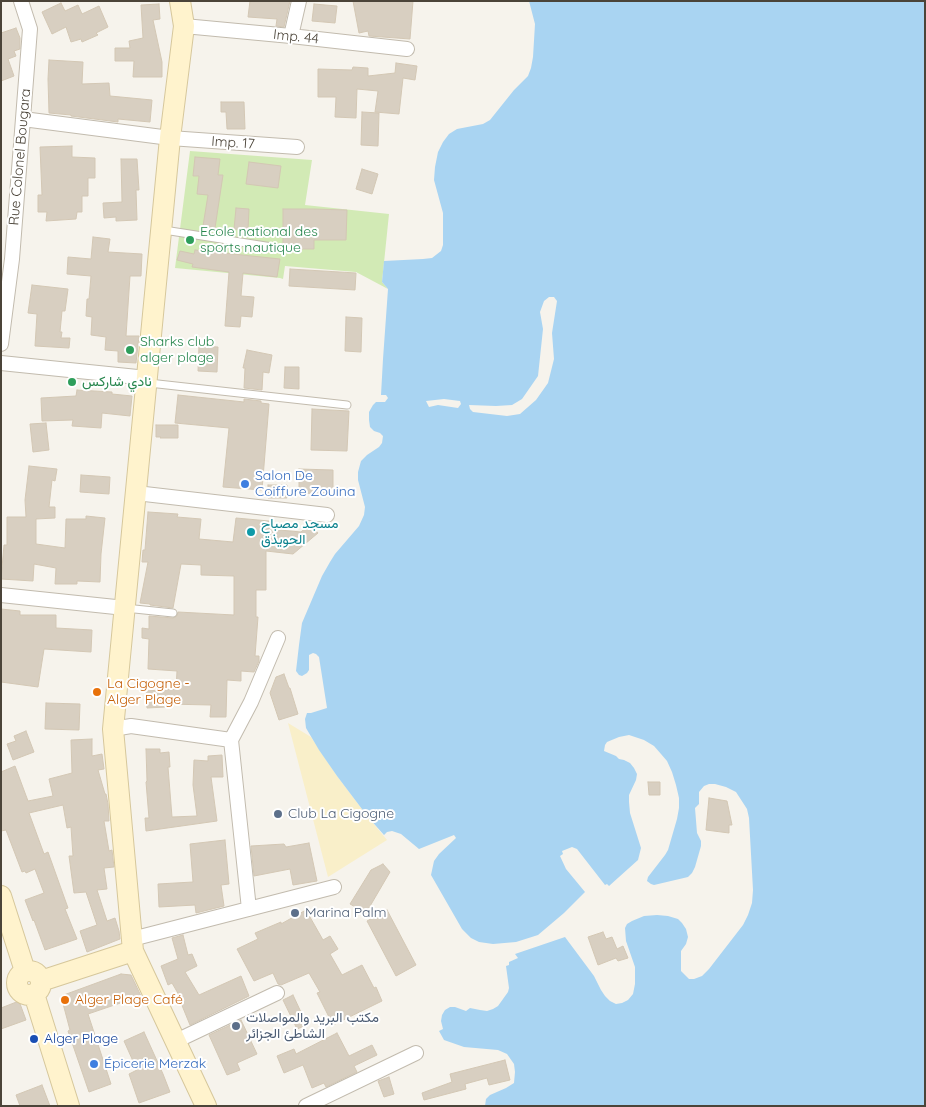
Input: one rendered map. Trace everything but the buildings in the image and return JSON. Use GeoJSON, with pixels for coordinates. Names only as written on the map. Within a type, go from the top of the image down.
{"type":"FeatureCollection","features":[{"type":"Feature","properties":{"kind":"street","name":"Rue Colonel Bougara"},"geometry":{"type":"LineString","coordinates":[[1,344],[12,259],[30,28],[21,1]]}},
{"type":"Feature","properties":{"kind":"street"},"geometry":{"type":"LineString","coordinates":[[180,1],[184,26],[170,138],[113,728],[133,945],[206,1106]]}},
{"type":"Feature","properties":{"kind":"street"},"geometry":{"type":"LineString","coordinates":[[291,36],[299,1]]}},
{"type":"Feature","properties":{"kind":"street","name":"Imp. 44"},"geometry":{"type":"LineString","coordinates":[[184,26],[291,36],[407,50]]}},
{"type":"Feature","properties":{"kind":"street","name":"Imp. 17"},"geometry":{"type":"LineString","coordinates":[[23,119],[170,138],[297,148]]}},
{"type":"Feature","properties":{"kind":"street"},"geometry":{"type":"LineString","coordinates":[[1,363],[146,380]]}},
{"type":"Feature","properties":{"kind":"street"},"geometry":{"type":"LineString","coordinates":[[136,493],[327,515]]}},
{"type":"Feature","properties":{"kind":"street"},"geometry":{"type":"LineString","coordinates":[[1,595],[125,608]]}},
{"type":"Feature","properties":{"kind":"street"},"geometry":{"type":"LineString","coordinates":[[249,909],[231,740],[251,702],[278,638]]}},
{"type":"Feature","properties":{"kind":"street"},"geometry":{"type":"LineString","coordinates":[[113,728],[131,726],[231,740]]}},
{"type":"Feature","properties":{"kind":"street"},"geometry":{"type":"LineString","coordinates":[[24,986],[133,945],[249,909],[334,888]]}},
{"type":"Feature","properties":{"kind":"street"},"geometry":{"type":"LineString","coordinates":[[1,896],[24,986],[69,1106]]}},
{"type":"Feature","properties":{"kind":"street"},"geometry":{"type":"LineString","coordinates":[[176,1041],[276,993]]}},
{"type":"Feature","properties":{"kind":"street"},"geometry":{"type":"LineString","coordinates":[[306,1106],[416,1053]]}},
{"type":"Feature","properties":{"kind":"lane"},"geometry":{"type":"LineString","coordinates":[[161,230],[272,247]]}},
{"type":"Feature","properties":{"kind":"lane"},"geometry":{"type":"LineString","coordinates":[[146,380],[347,405]]}},
{"type":"Feature","properties":{"kind":"lane"},"geometry":{"type":"LineString","coordinates":[[125,608],[172,613]]}},
{"type":"Feature","properties":{"kind":"green space"},"geometry":{"type":"Polygon","coordinates":[[[190,151],[312,160],[305,205],[389,214],[382,282],[388,289],[356,272],[285,266],[283,279],[175,268],[190,151]]]}},
{"type":"Feature","properties":{"kind":"sand"},"geometry":{"type":"Polygon","coordinates":[[[288,723],[311,737],[337,776],[387,840],[328,877],[288,723]]]}},
{"type":"Feature","properties":{"kind":"water"},"geometry":{"type":"Polygon","coordinates":[[[529,1],[925,1],[925,1106],[485,1106],[486,1099],[490,1095],[514,1083],[514,1064],[507,1054],[498,1050],[464,1047],[444,1040],[439,1031],[443,1029],[441,1021],[445,1010],[455,1007],[466,1011],[470,1008],[487,1011],[498,1006],[508,992],[506,966],[509,965],[509,962],[518,958],[515,954],[565,937],[594,976],[605,996],[616,1004],[622,1003],[633,994],[635,984],[635,967],[626,941],[625,928],[627,924],[644,916],[668,916],[678,919],[682,923],[688,937],[681,951],[681,971],[689,979],[702,976],[743,925],[752,903],[753,890],[747,809],[736,792],[715,784],[704,786],[699,792],[699,804],[695,808],[697,833],[701,846],[692,873],[688,877],[654,885],[651,884],[647,881],[648,877],[668,850],[677,819],[679,798],[672,772],[667,761],[654,746],[644,740],[629,735],[607,742],[604,751],[630,763],[637,774],[629,795],[629,802],[630,813],[641,848],[638,860],[609,886],[605,885],[577,849],[572,847],[562,851],[563,854],[560,856],[566,869],[585,892],[538,935],[516,942],[493,944],[479,942],[471,938],[462,929],[431,875],[434,861],[456,838],[454,835],[419,849],[401,834],[392,831],[384,835],[337,776],[306,728],[305,719],[307,713],[327,708],[319,657],[313,653],[309,655],[309,670],[307,673],[302,676],[296,671],[302,623],[330,562],[359,526],[364,515],[365,507],[358,480],[358,472],[361,461],[382,443],[383,436],[370,427],[369,412],[376,402],[385,402],[388,398],[386,395],[381,395],[388,289],[382,282],[384,261],[432,258],[441,251],[443,245],[443,213],[434,180],[438,152],[449,134],[457,129],[483,124],[490,120],[528,76],[533,57],[535,24],[529,1]]]}},
{"type":"Feature","properties":{"kind":"pier"},"geometry":{"type":"Polygon","coordinates":[[[549,297],[554,297],[557,301],[552,333],[554,359],[548,383],[536,400],[520,414],[507,416],[473,412],[469,405],[512,405],[522,399],[538,376],[543,329],[540,312],[544,301],[549,297]]]}},
{"type":"Feature","properties":{"kind":"pier"},"geometry":{"type":"Polygon","coordinates":[[[444,399],[460,401],[461,404],[458,408],[438,405],[429,407],[426,401],[444,399]]]}},
{"type":"Feature","properties":{"kind":"place","name":"Ecole national des sports nautique"},"geometry":{"type":"Point","coordinates":[190,240]}},
{"type":"Feature","properties":{"kind":"place","name":"Sharks club alger plage"},"geometry":{"type":"Point","coordinates":[130,350]}},
{"type":"Feature","properties":{"kind":"place","name":"نادي شاركس"},"geometry":{"type":"Point","coordinates":[72,382]}},
{"type":"Feature","properties":{"kind":"place","name":"Salon De Coiffure Zouina"},"geometry":{"type":"Point","coordinates":[245,484]}},
{"type":"Feature","properties":{"kind":"place","name":"مسجد مصباح الحويذق"},"geometry":{"type":"Point","coordinates":[251,532]}},
{"type":"Feature","properties":{"kind":"place","name":"La Cigogne - Alger Plage"},"geometry":{"type":"Point","coordinates":[97,692]}},
{"type":"Feature","properties":{"kind":"place","name":"Club La Cigogne"},"geometry":{"type":"Point","coordinates":[278,814]}},
{"type":"Feature","properties":{"kind":"place","name":"Marina Palm"},"geometry":{"type":"Point","coordinates":[295,913]}},
{"type":"Feature","properties":{"kind":"place","name":"Alger Plage Café"},"geometry":{"type":"Point","coordinates":[65,1000]}},
{"type":"Feature","properties":{"kind":"place","name":"مكتب البريد والمواصلات الشاطئ الجزائر"},"geometry":{"type":"Point","coordinates":[236,1026]}},
{"type":"Feature","properties":{"kind":"place","name":"Alger Plage"},"geometry":{"type":"Point","coordinates":[34,1039]}},
{"type":"Feature","properties":{"kind":"place","name":"Épicerie Merzak"},"geometry":{"type":"Point","coordinates":[94,1064]}}]}
